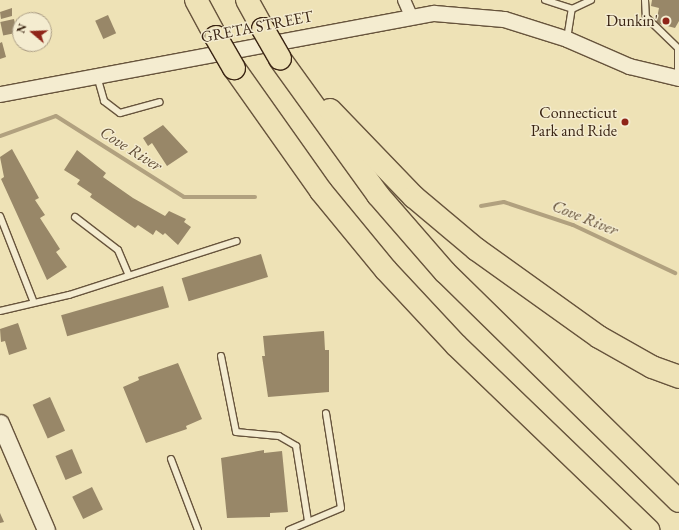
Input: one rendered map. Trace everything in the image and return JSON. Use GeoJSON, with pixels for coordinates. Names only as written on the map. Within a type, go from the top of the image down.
{"type":"FeatureCollection","features":[{"type":"Feature","properties":{"kind":"highway"},"geometry":{"type":"LineString","coordinates":[[196,0],[234,68],[295,156],[386,270],[456,345],[648,530]]}},
{"type":"Feature","properties":{"kind":"highway"},"geometry":{"type":"LineString","coordinates":[[247,0],[280,59],[374,189],[444,272],[679,501]]}},
{"type":"Feature","properties":{"kind":"highway"},"geometry":{"type":"LineString","coordinates":[[280,59],[395,178],[450,229],[548,304],[599,337],[652,367],[679,377]]}},
{"type":"Feature","properties":{"kind":"main road"},"geometry":{"type":"LineString","coordinates":[[0,423],[46,530]]}},
{"type":"Feature","properties":{"kind":"street"},"geometry":{"type":"LineString","coordinates":[[404,0],[410,16]]}},
{"type":"Feature","properties":{"kind":"street","name":"GRETA STREET"},"geometry":{"type":"LineString","coordinates":[[0,94],[410,16],[434,13],[504,19],[567,39],[629,66],[678,78]]}},
{"type":"Feature","properties":{"kind":"lane"},"geometry":{"type":"LineString","coordinates":[[544,0],[572,9],[591,0]]}},
{"type":"Feature","properties":{"kind":"lane"},"geometry":{"type":"LineString","coordinates":[[645,0],[646,17],[679,48],[678,78]]}},
{"type":"Feature","properties":{"kind":"lane"},"geometry":{"type":"LineString","coordinates":[[567,39],[572,9]]}},
{"type":"Feature","properties":{"kind":"lane"},"geometry":{"type":"LineString","coordinates":[[97,76],[104,101],[120,113],[160,102]]}},
{"type":"Feature","properties":{"kind":"lane"},"geometry":{"type":"LineString","coordinates":[[0,216],[33,300]]}},
{"type":"Feature","properties":{"kind":"lane"},"geometry":{"type":"LineString","coordinates":[[75,217],[118,250],[128,274]]}},
{"type":"Feature","properties":{"kind":"lane"},"geometry":{"type":"LineString","coordinates":[[0,311],[33,300],[69,295],[128,274],[237,241]]}},
{"type":"Feature","properties":{"kind":"lane"},"geometry":{"type":"LineString","coordinates":[[221,356],[236,432],[279,436],[296,446],[308,521]]}},
{"type":"Feature","properties":{"kind":"lane"},"geometry":{"type":"LineString","coordinates":[[289,530],[341,508],[326,413]]}},
{"type":"Feature","properties":{"kind":"lane"},"geometry":{"type":"LineString","coordinates":[[171,459],[198,530]]}},
{"type":"Feature","properties":{"kind":"building"},"geometry":{"type":"Polygon","coordinates":[[[652,0],[679,0],[679,21],[675,28],[656,23],[659,8],[651,6],[652,0]]]}},
{"type":"Feature","properties":{"kind":"building"},"geometry":{"type":"Polygon","coordinates":[[[12,8],[12,16],[1,19],[0,12],[12,8]]]}},
{"type":"Feature","properties":{"kind":"building"},"geometry":{"type":"Polygon","coordinates":[[[108,15],[116,33],[103,39],[95,21],[108,15]]]}},
{"type":"Feature","properties":{"kind":"building"},"geometry":{"type":"Polygon","coordinates":[[[12,19],[12,34],[3,36],[0,22],[12,19]]]}},
{"type":"Feature","properties":{"kind":"building"},"geometry":{"type":"Polygon","coordinates":[[[2,42],[6,57],[0,59],[0,43],[2,42]]]}},
{"type":"Feature","properties":{"kind":"building"},"geometry":{"type":"Polygon","coordinates":[[[163,125],[188,152],[167,166],[152,143],[148,146],[143,138],[163,125]]]}},
{"type":"Feature","properties":{"kind":"building"},"geometry":{"type":"Polygon","coordinates":[[[12,149],[39,198],[35,200],[45,215],[40,218],[60,249],[56,252],[67,267],[47,280],[1,179],[4,177],[0,157],[12,149]]]}},
{"type":"Feature","properties":{"kind":"building"},"geometry":{"type":"Polygon","coordinates":[[[77,150],[106,173],[103,177],[133,198],[165,216],[169,211],[186,219],[184,222],[191,227],[178,245],[165,233],[163,235],[156,230],[153,235],[138,225],[135,228],[90,197],[92,194],[77,184],[80,180],[64,170],[77,150]]]}},
{"type":"Feature","properties":{"kind":"building"},"geometry":{"type":"Polygon","coordinates":[[[261,254],[268,277],[189,301],[182,278],[261,254]]]}},
{"type":"Feature","properties":{"kind":"building"},"geometry":{"type":"Polygon","coordinates":[[[163,286],[169,307],[67,336],[61,315],[163,286]]]}},
{"type":"Feature","properties":{"kind":"building"},"geometry":{"type":"Polygon","coordinates":[[[18,323],[27,349],[9,355],[5,341],[1,342],[0,329],[18,323]]]}},
{"type":"Feature","properties":{"kind":"building"},"geometry":{"type":"Polygon","coordinates":[[[324,331],[325,350],[329,350],[329,392],[268,397],[262,356],[265,356],[263,336],[324,331]]]}},
{"type":"Feature","properties":{"kind":"building"},"geometry":{"type":"Polygon","coordinates":[[[178,363],[202,419],[186,426],[187,429],[146,443],[123,387],[139,380],[138,377],[178,363]]]}},
{"type":"Feature","properties":{"kind":"building"},"geometry":{"type":"Polygon","coordinates":[[[50,397],[65,431],[48,439],[33,405],[50,397]]]}},
{"type":"Feature","properties":{"kind":"building"},"geometry":{"type":"Polygon","coordinates":[[[72,449],[82,473],[66,480],[55,456],[72,449]]]}},
{"type":"Feature","properties":{"kind":"building"},"geometry":{"type":"Polygon","coordinates":[[[264,450],[264,453],[282,451],[288,512],[270,513],[270,517],[227,518],[221,458],[264,450]]]}},
{"type":"Feature","properties":{"kind":"building"},"geometry":{"type":"Polygon","coordinates":[[[92,487],[103,509],[83,519],[72,497],[92,487]]]}},
{"type":"Feature","properties":{"kind":"building"},"geometry":{"type":"Polygon","coordinates":[[[0,513],[4,522],[0,523],[0,513]]]}},
{"type":"Feature","properties":{"kind":"waterway","name":"Cove River"},"geometry":{"type":"LineString","coordinates":[[0,136],[56,116],[184,197],[255,197]]}},
{"type":"Feature","properties":{"kind":"waterway","name":"Cove River"},"geometry":{"type":"LineString","coordinates":[[481,206],[504,202],[573,225],[675,273]]}},
{"type":"Feature","properties":{"kind":"place","name":"Dunkin'"},"geometry":{"type":"Point","coordinates":[666,21]}},
{"type":"Feature","properties":{"kind":"place","name":"Connecticut Park and Ride"},"geometry":{"type":"Point","coordinates":[625,122]}}]}
